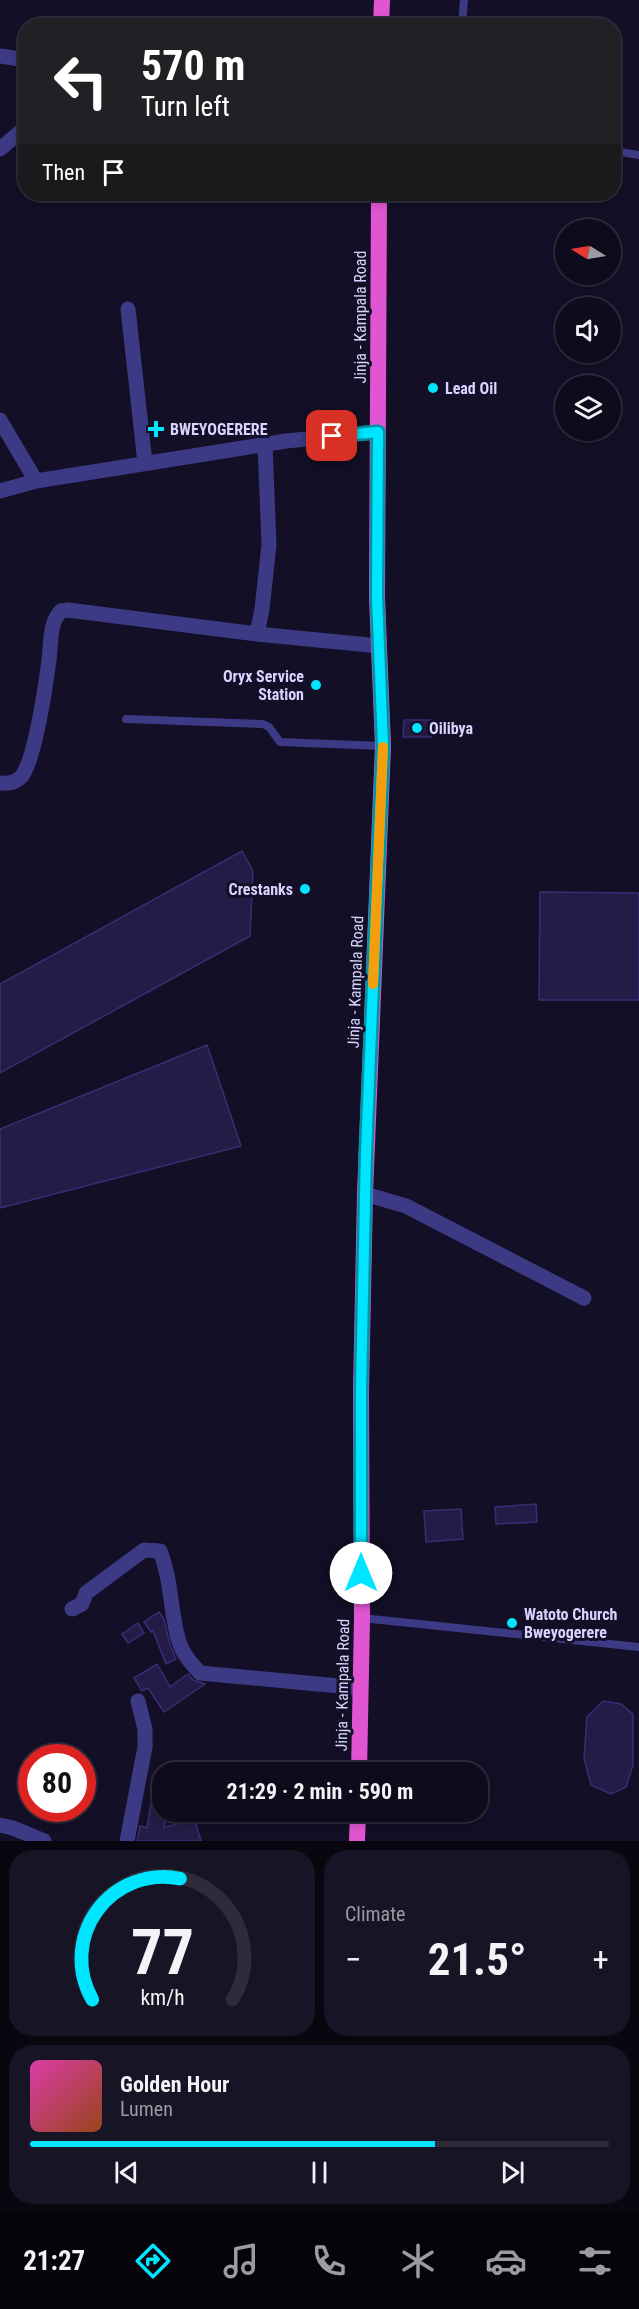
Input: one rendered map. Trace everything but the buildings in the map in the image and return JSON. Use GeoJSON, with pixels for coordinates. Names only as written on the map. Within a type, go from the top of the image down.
{"type":"FeatureCollection","features":[{"type":"Feature","properties":{"kind":"highway"},"geometry":{"type":"LineString","coordinates":[[381,18],[382,0]]}},
{"type":"Feature","properties":{"kind":"highway","name":"Jinja - Kampala Road"},"geometry":{"type":"LineString","coordinates":[[359,1762],[362,1618],[361,1391],[365,1194],[383,746],[377,597],[379,201]]}},
{"type":"Feature","properties":{"kind":"highway"},"geometry":{"type":"LineString","coordinates":[[357,1841],[358,1822]]}},
{"type":"Feature","properties":{"kind":"street"},"geometry":{"type":"LineString","coordinates":[[0,56],[18,59]]}},
{"type":"Feature","properties":{"kind":"street"},"geometry":{"type":"LineString","coordinates":[[0,149],[18,134]]}},
{"type":"Feature","properties":{"kind":"street"},"geometry":{"type":"LineString","coordinates":[[128,309],[145,464]]}},
{"type":"Feature","properties":{"kind":"street"},"geometry":{"type":"LineString","coordinates":[[0,420],[36,481]]}},
{"type":"Feature","properties":{"kind":"street"},"geometry":{"type":"LineString","coordinates":[[0,491],[36,481],[265,444],[378,432]]}},
{"type":"Feature","properties":{"kind":"street"},"geometry":{"type":"LineString","coordinates":[[257,634],[269,545],[265,444]]}},
{"type":"Feature","properties":{"kind":"street"},"geometry":{"type":"LineString","coordinates":[[0,783],[12,783],[20,779],[28,764],[45,688],[54,621],[61,612],[68,610],[257,634],[379,646]]}},
{"type":"Feature","properties":{"kind":"street"},"geometry":{"type":"LineString","coordinates":[[365,1194],[393,1201],[414,1210],[584,1298]]}},
{"type":"Feature","properties":{"kind":"street"},"geometry":{"type":"LineString","coordinates":[[72,1610],[82,1604],[86,1593],[144,1550],[160,1551],[168,1570],[179,1644],[188,1660],[200,1672],[360,1688]]}},
{"type":"Feature","properties":{"kind":"street"},"geometry":{"type":"LineString","coordinates":[[127,1841],[145,1747],[145,1729],[138,1701]]}},
{"type":"Feature","properties":{"kind":"street"},"geometry":{"type":"LineString","coordinates":[[0,1825],[44,1841]]}},
{"type":"Feature","properties":{"kind":"lane"},"geometry":{"type":"LineString","coordinates":[[463,18],[464,0]]}},
{"type":"Feature","properties":{"kind":"lane"},"geometry":{"type":"LineString","coordinates":[[621,152],[639,155]]}},
{"type":"Feature","properties":{"kind":"lane"},"geometry":{"type":"LineString","coordinates":[[126,718],[263,724],[270,727],[280,742],[383,746]]}},
{"type":"Feature","properties":{"kind":"lane"},"geometry":{"type":"LineString","coordinates":[[362,1618],[639,1647]]}},
{"type":"Feature","properties":{"kind":"slow traffic"},"geometry":{"type":"LineString","coordinates":[[373,984],[383,747]]}},
{"type":"Feature","properties":{"kind":"place","name":"Lead Oil"},"geometry":{"type":"Point","coordinates":[433,388]}},
{"type":"Feature","properties":{"kind":"place","name":"BWEYOGERERE"},"geometry":{"type":"Point","coordinates":[156,429]}},
{"type":"Feature","properties":{"kind":"place","name":"Oryx Service Station"},"geometry":{"type":"Point","coordinates":[316,685]}},
{"type":"Feature","properties":{"kind":"place","name":"Oilibya"},"geometry":{"type":"Point","coordinates":[417,728]}},
{"type":"Feature","properties":{"kind":"place","name":"Crestanks"},"geometry":{"type":"Point","coordinates":[305,889]}},
{"type":"Feature","properties":{"kind":"place","name":"Watoto Church Bweyogerere"},"geometry":{"type":"Point","coordinates":[512,1623]}},
{"type":"Feature","properties":{"kind":"route"},"geometry":{"type":"LineString","coordinates":[[332,436],[378,432],[377,597],[383,746],[366,1152],[361,1391],[361,1573]]}}]}
